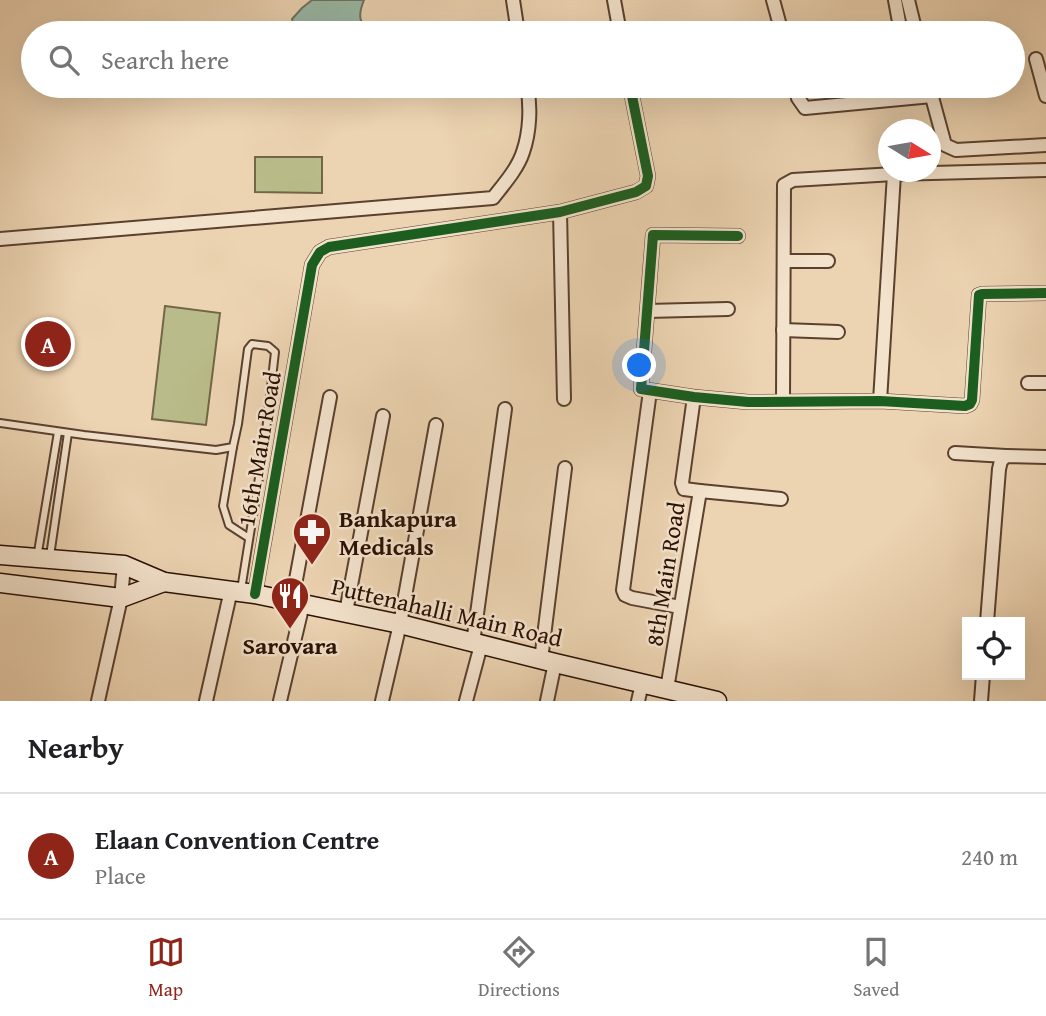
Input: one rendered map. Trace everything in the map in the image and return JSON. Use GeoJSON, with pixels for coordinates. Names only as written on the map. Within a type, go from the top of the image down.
{"type":"FeatureCollection","features":[{"type":"Feature","properties":{"kind":"main road"},"geometry":{"type":"LineString","coordinates":[[0,555],[124,565],[164,582]]}},
{"type":"Feature","properties":{"kind":"main road","name":"Puttenahalli Main Road"},"geometry":{"type":"LineString","coordinates":[[164,582],[242,592],[346,612],[548,661],[640,693],[667,689],[717,701]]}},
{"type":"Feature","properties":{"kind":"main road"},"geometry":{"type":"LineString","coordinates":[[0,583],[121,598],[164,582]]}},
{"type":"Feature","properties":{"kind":"street"},"geometry":{"type":"LineString","coordinates":[[513,0],[516,21]]}},
{"type":"Feature","properties":{"kind":"street"},"geometry":{"type":"LineString","coordinates":[[614,0],[618,21]]}},
{"type":"Feature","properties":{"kind":"street"},"geometry":{"type":"LineString","coordinates":[[773,0],[779,21]]}},
{"type":"Feature","properties":{"kind":"street"},"geometry":{"type":"LineString","coordinates":[[901,1],[901,21]]}},
{"type":"Feature","properties":{"kind":"street"},"geometry":{"type":"LineString","coordinates":[[901,1],[910,21]]}},
{"type":"Feature","properties":{"kind":"street"},"geometry":{"type":"LineString","coordinates":[[1036,59],[1046,96]]}},
{"type":"Feature","properties":{"kind":"street"},"geometry":{"type":"LineString","coordinates":[[0,239],[493,198],[523,153],[529,98]]}},
{"type":"Feature","properties":{"kind":"street","name":"16th Main Road"},"geometry":{"type":"LineString","coordinates":[[206,701],[242,592],[312,265],[320,252],[329,247],[560,212],[636,192],[646,186],[648,176],[632,98]]}},
{"type":"Feature","properties":{"kind":"street"},"geometry":{"type":"LineString","coordinates":[[798,98],[805,108],[872,98]]}},
{"type":"Feature","properties":{"kind":"street"},"geometry":{"type":"LineString","coordinates":[[932,98],[945,145],[956,150],[1046,145]]}},
{"type":"Feature","properties":{"kind":"street"},"geometry":{"type":"LineString","coordinates":[[941,173],[1046,170]]}},
{"type":"Feature","properties":{"kind":"street"},"geometry":{"type":"LineString","coordinates":[[783,401],[785,185],[793,180],[878,175]]}},
{"type":"Feature","properties":{"kind":"street"},"geometry":{"type":"LineString","coordinates":[[880,401],[894,182]]}},
{"type":"Feature","properties":{"kind":"street"},"geometry":{"type":"LineString","coordinates":[[560,212],[564,399]]}},
{"type":"Feature","properties":{"kind":"street"},"geometry":{"type":"LineString","coordinates":[[738,236],[653,236],[641,389],[748,401],[880,401],[965,406],[972,400],[979,295],[1046,293]]}},
{"type":"Feature","properties":{"kind":"street"},"geometry":{"type":"LineString","coordinates":[[784,261],[828,261]]}},
{"type":"Feature","properties":{"kind":"street"},"geometry":{"type":"LineString","coordinates":[[647,310],[728,309]]}},
{"type":"Feature","properties":{"kind":"street"},"geometry":{"type":"LineString","coordinates":[[783,330],[838,332]]}},
{"type":"Feature","properties":{"kind":"street"},"geometry":{"type":"LineString","coordinates":[[1028,383],[1046,383]]}},
{"type":"Feature","properties":{"kind":"street"},"geometry":{"type":"LineString","coordinates":[[650,391],[623,590],[625,595],[632,598],[680,607]]}},
{"type":"Feature","properties":{"kind":"street"},"geometry":{"type":"LineString","coordinates":[[281,701],[330,397]]}},
{"type":"Feature","properties":{"kind":"street","name":"8th Main Road"},"geometry":{"type":"LineString","coordinates":[[667,689],[700,491],[684,489],[682,483],[694,397]]}},
{"type":"Feature","properties":{"kind":"street"},"geometry":{"type":"LineString","coordinates":[[466,701],[477,644],[505,409]]}},
{"type":"Feature","properties":{"kind":"street"},"geometry":{"type":"LineString","coordinates":[[346,612],[383,416]]}},
{"type":"Feature","properties":{"kind":"street"},"geometry":{"type":"LineString","coordinates":[[382,701],[400,624],[436,425]]}},
{"type":"Feature","properties":{"kind":"street"},"geometry":{"type":"LineString","coordinates":[[955,453],[1046,457]]}},
{"type":"Feature","properties":{"kind":"street"},"geometry":{"type":"LineString","coordinates":[[987,617],[999,469],[1006,456]]}},
{"type":"Feature","properties":{"kind":"street"},"geometry":{"type":"LineString","coordinates":[[547,701],[565,468]]}},
{"type":"Feature","properties":{"kind":"street"},"geometry":{"type":"LineString","coordinates":[[700,491],[781,499]]}},
{"type":"Feature","properties":{"kind":"street"},"geometry":{"type":"LineString","coordinates":[[99,701],[121,598],[124,565]]}},
{"type":"Feature","properties":{"kind":"street"},"geometry":{"type":"LineString","coordinates":[[981,701],[983,680]]}},
{"type":"Feature","properties":{"kind":"lane"},"geometry":{"type":"LineString","coordinates":[[242,592],[275,352],[268,346],[252,344],[248,349],[223,506],[229,525],[249,538]]}},
{"type":"Feature","properties":{"kind":"lane"},"geometry":{"type":"LineString","coordinates":[[0,423],[216,450],[233,447]]}},
{"type":"Feature","properties":{"kind":"lane"},"geometry":{"type":"LineString","coordinates":[[43,558],[58,432]]}},
{"type":"Feature","properties":{"kind":"lane"},"geometry":{"type":"LineString","coordinates":[[43,558],[68,433]]}},
{"type":"Feature","properties":{"kind":"green space"},"geometry":{"type":"Polygon","coordinates":[[[255,157],[322,157],[322,193],[255,192],[255,157]]]}},
{"type":"Feature","properties":{"kind":"green space"},"geometry":{"type":"Polygon","coordinates":[[[165,306],[220,313],[206,425],[152,419],[165,306]]]}},
{"type":"Feature","properties":{"kind":"shaded area"},"geometry":{"type":"Polygon","coordinates":[[[312,0],[364,0],[362,21],[293,21],[312,0]]]}},
{"type":"Feature","properties":{"kind":"cycle path"},"geometry":{"type":"LineString","coordinates":[[255,594],[312,265],[320,252],[329,247],[560,212],[636,192],[646,186],[648,176],[632,98]]}},
{"type":"Feature","properties":{"kind":"cycle path"},"geometry":{"type":"LineString","coordinates":[[738,236],[653,235],[641,389],[748,402],[880,401],[965,406],[972,400],[979,295],[1046,293]]}},
{"type":"Feature","properties":{"kind":"place","name":"Elaan Convention Centre"},"geometry":{"type":"Point","coordinates":[48,344]}},
{"type":"Feature","properties":{"kind":"place","name":"Bankapura Medicals"},"geometry":{"type":"Point","coordinates":[312,566]}},
{"type":"Feature","properties":{"kind":"place","name":"Sarovara"},"geometry":{"type":"Point","coordinates":[290,630]}}]}
